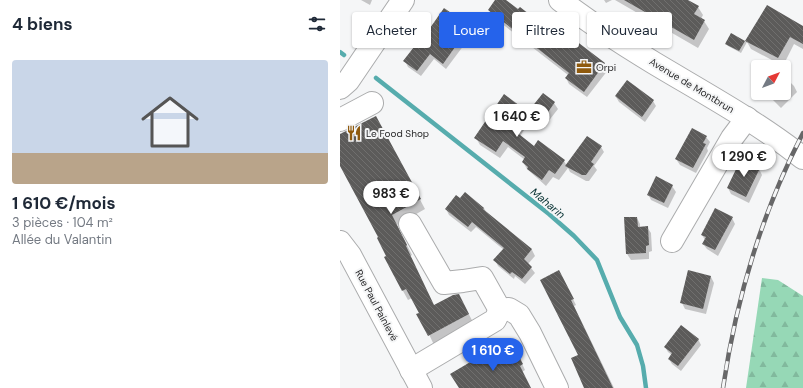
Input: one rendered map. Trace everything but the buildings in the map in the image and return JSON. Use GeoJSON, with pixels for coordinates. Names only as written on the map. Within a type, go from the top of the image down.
{"type":"FeatureCollection","features":[{"type":"Feature","properties":{"kind":"street"},"geometry":{"type":"LineString","coordinates":[[340,88],[348,81],[403,0]]}},
{"type":"Feature","properties":{"kind":"street","name":"Avenue de Montbrun"},"geometry":{"type":"LineString","coordinates":[[560,0],[605,32],[747,118],[803,158]]}},
{"type":"Feature","properties":{"kind":"street"},"geometry":{"type":"LineString","coordinates":[[340,120],[372,103]]}},
{"type":"Feature","properties":{"kind":"street"},"geometry":{"type":"LineString","coordinates":[[672,241],[732,138],[747,118]]}},
{"type":"Feature","properties":{"kind":"street"},"geometry":{"type":"LineString","coordinates":[[410,224],[444,283],[482,278],[500,310]]}},
{"type":"Feature","properties":{"kind":"street","name":"Rue Paul Painlevé"},"geometry":{"type":"LineString","coordinates":[[340,242],[350,255],[416,379]]}},
{"type":"Feature","properties":{"kind":"street"},"geometry":{"type":"LineString","coordinates":[[500,310],[509,309],[519,315],[557,388]]}},
{"type":"Feature","properties":{"kind":"street"},"geometry":{"type":"LineString","coordinates":[[416,379],[495,320],[500,310]]}},
{"type":"Feature","properties":{"kind":"green space"},"geometry":{"type":"Polygon","coordinates":[[[762,278],[778,280],[803,296],[803,388],[746,388],[762,278]]]}},
{"type":"Feature","properties":{"kind":"waterway","name":"Maharin"},"geometry":{"type":"LineString","coordinates":[[340,52],[344,55]]}},
{"type":"Feature","properties":{"kind":"waterway","name":"Maharin"},"geometry":{"type":"LineString","coordinates":[[376,78],[549,214],[574,236],[597,260],[620,317],[637,345],[643,366],[646,388]]}},
{"type":"Feature","properties":{"kind":"railway"},"geometry":{"type":"LineString","coordinates":[[723,388],[735,322],[752,257],[775,194],[803,133]]}},
{"type":"Feature","properties":{"kind":"place","name":"Orpi"},"geometry":{"type":"Point","coordinates":[584,67]}},
{"type":"Feature","properties":{"kind":"place","name":"Le Food Shop"},"geometry":{"type":"Point","coordinates":[354,133]}}]}
